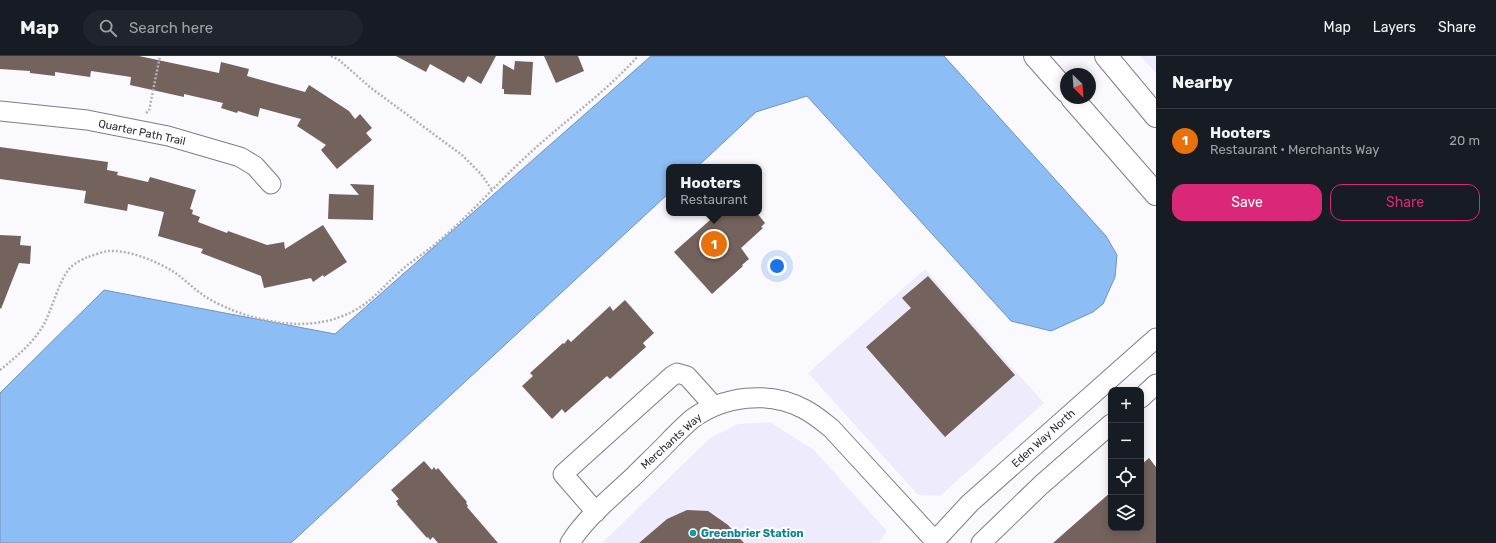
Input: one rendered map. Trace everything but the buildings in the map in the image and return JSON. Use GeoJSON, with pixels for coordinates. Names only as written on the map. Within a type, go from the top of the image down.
{"type":"FeatureCollection","features":[{"type":"Feature","properties":{"kind":"main road"},"geometry":{"type":"LineString","coordinates":[[1035,56],[1060,84]]}},
{"type":"Feature","properties":{"kind":"main road"},"geometry":{"type":"LineString","coordinates":[[1106,56],[1156,116]]}},
{"type":"Feature","properties":{"kind":"main road"},"geometry":{"type":"LineString","coordinates":[[1077,104],[1156,194]]}},
{"type":"Feature","properties":{"kind":"street","name":"Quarter Path Trail"},"geometry":{"type":"LineString","coordinates":[[0,111],[87,120],[168,136],[240,157],[255,166],[271,184]]}},
{"type":"Feature","properties":{"kind":"street","name":"Eden Way North"},"geometry":{"type":"LineString","coordinates":[[934,542],[970,503],[1156,338]]}},
{"type":"Feature","properties":{"kind":"street"},"geometry":{"type":"LineString","coordinates":[[596,512],[563,474],[672,376],[677,373],[687,376],[714,406]]}},
{"type":"Feature","properties":{"kind":"street"},"geometry":{"type":"LineString","coordinates":[[1144,395],[1156,384]]}},
{"type":"Feature","properties":{"kind":"street","name":"Merchants Way"},"geometry":{"type":"LineString","coordinates":[[570,543],[577,532],[596,512],[691,420],[714,406],[742,398],[766,398],[787,402],[809,411],[831,428],[934,542]]}},
{"type":"Feature","properties":{"kind":"street"},"geometry":{"type":"LineString","coordinates":[[981,543],[1041,485],[1108,427]]}},
{"type":"Feature","properties":{"kind":"path"},"geometry":{"type":"LineString","coordinates":[[142,117],[148,110],[160,56]]}},
{"type":"Feature","properties":{"kind":"path"},"geometry":{"type":"LineString","coordinates":[[331,56],[338,60],[371,88],[462,155],[481,174],[492,190]]}},
{"type":"Feature","properties":{"kind":"path"},"geometry":{"type":"LineString","coordinates":[[0,370],[27,347],[42,326],[55,300],[63,277],[71,266],[88,257],[107,251],[134,255],[154,262],[174,272],[205,296],[231,309],[258,319],[307,324],[326,322],[342,317],[374,299],[403,269],[441,240],[532,151],[602,92],[624,72],[638,56]]}},
{"type":"Feature","properties":{"kind":"shaded area"},"geometry":{"type":"Polygon","coordinates":[[[1140,56],[1156,56],[1156,73],[1140,56]]]}},
{"type":"Feature","properties":{"kind":"shaded area"},"geometry":{"type":"Polygon","coordinates":[[[925,269],[1044,403],[940,496],[918,495],[808,373],[925,269]]]}},
{"type":"Feature","properties":{"kind":"shaded area"},"geometry":{"type":"Polygon","coordinates":[[[770,422],[814,450],[887,531],[879,543],[602,543],[710,438],[738,424],[770,422]]]}},
{"type":"Feature","properties":{"kind":"water"},"geometry":{"type":"Polygon","coordinates":[[[651,56],[944,56],[1106,236],[1117,255],[1115,277],[1103,304],[1093,312],[1051,331],[1011,321],[807,96],[756,112],[700,164],[666,164],[666,196],[291,543],[0,543],[0,393],[104,290],[335,334],[651,56]]]}},
{"type":"Feature","properties":{"kind":"place","name":"Hooters"},"geometry":{"type":"Point","coordinates":[714,244]}},
{"type":"Feature","properties":{"kind":"place","name":"Greenbrier Station"},"geometry":{"type":"Point","coordinates":[693,533]}}]}
